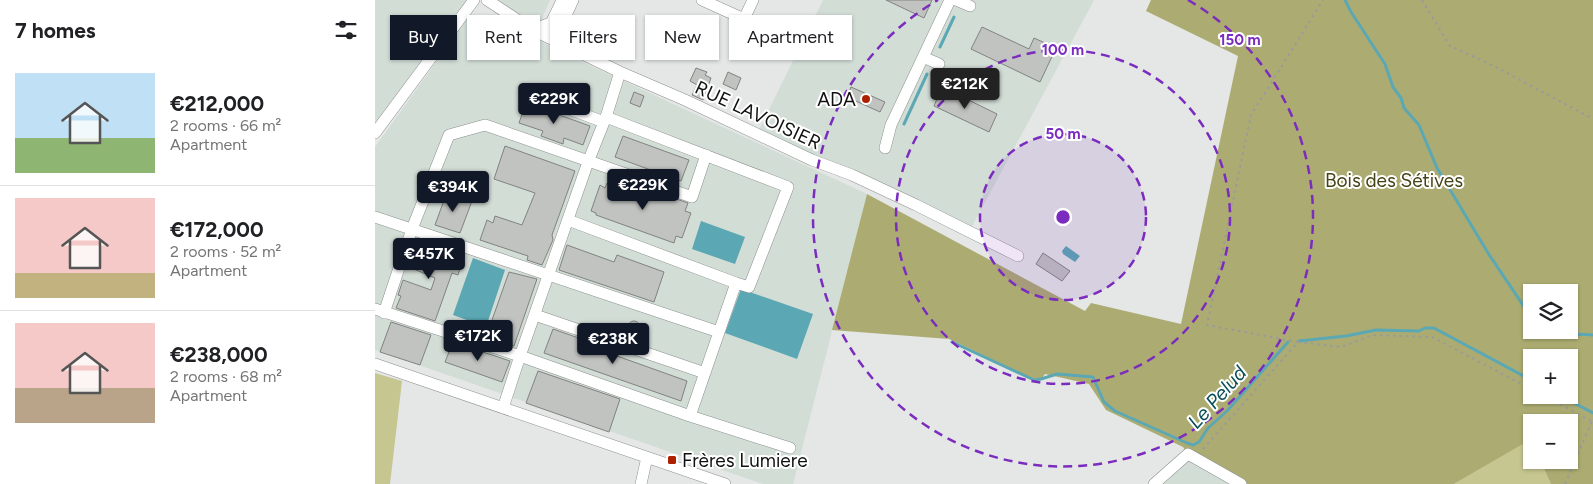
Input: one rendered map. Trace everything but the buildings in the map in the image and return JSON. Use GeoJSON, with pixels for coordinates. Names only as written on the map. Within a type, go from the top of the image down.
{"type":"FeatureCollection","features":[{"type":"Feature","properties":{"kind":"street"},"geometry":{"type":"LineString","coordinates":[[375,133],[475,0]]}},
{"type":"Feature","properties":{"kind":"street","name":"RUE LAVOISIER"},"geometry":{"type":"LineString","coordinates":[[487,0],[510,15]]}},
{"type":"Feature","properties":{"kind":"street"},"geometry":{"type":"LineString","coordinates":[[540,27],[551,23],[559,10],[562,0]]}},
{"type":"Feature","properties":{"kind":"street"},"geometry":{"type":"LineString","coordinates":[[540,30],[553,31],[562,24],[573,0]]}},
{"type":"Feature","properties":{"kind":"street"},"geometry":{"type":"LineString","coordinates":[[702,0],[744,19],[753,0]]}},
{"type":"Feature","properties":{"kind":"street"},"geometry":{"type":"LineString","coordinates":[[885,148],[891,125],[950,0]]}},
{"type":"Feature","properties":{"kind":"street"},"geometry":{"type":"LineString","coordinates":[[956,0],[970,6]]}},
{"type":"Feature","properties":{"kind":"street","name":"RUE LAVOISIER"},"geometry":{"type":"LineString","coordinates":[[540,33],[812,160],[852,175],[1018,256]]}},
{"type":"Feature","properties":{"kind":"street"},"geometry":{"type":"LineString","coordinates":[[923,56],[939,64]]}},
{"type":"Feature","properties":{"kind":"street"},"geometry":{"type":"LineString","coordinates":[[503,408],[620,72]]}},
{"type":"Feature","properties":{"kind":"street"},"geometry":{"type":"LineString","coordinates":[[534,96],[605,119],[788,187],[749,287],[568,220]]}},
{"type":"Feature","properties":{"kind":"street"},"geometry":{"type":"LineString","coordinates":[[706,156],[692,197],[485,126],[449,135],[380,311],[520,356],[690,416],[790,448]]}},
{"type":"Feature","properties":{"kind":"street"},"geometry":{"type":"LineString","coordinates":[[375,217],[719,332]]}},
{"type":"Feature","properties":{"kind":"street"},"geometry":{"type":"LineString","coordinates":[[690,416],[736,283]]}},
{"type":"Feature","properties":{"kind":"street"},"geometry":{"type":"LineString","coordinates":[[535,315],[705,373]]}},
{"type":"Feature","properties":{"kind":"street"},"geometry":{"type":"LineString","coordinates":[[375,364],[725,484]]}},
{"type":"Feature","properties":{"kind":"street"},"geometry":{"type":"LineString","coordinates":[[1154,484],[1188,454],[1241,484]]}},
{"type":"Feature","properties":{"kind":"street"},"geometry":{"type":"LineString","coordinates":[[641,484],[647,458]]}},
{"type":"Feature","properties":{"kind":"path"},"geometry":{"type":"LineString","coordinates":[[1323,0],[1251,116],[1207,325],[1298,342],[1341,347],[1373,335],[1433,337],[1523,385]]}},
{"type":"Feature","properties":{"kind":"path"},"geometry":{"type":"LineString","coordinates":[[1422,0],[1450,46],[1494,66],[1593,119]]}},
{"type":"Feature","properties":{"kind":"path"},"geometry":{"type":"LineString","coordinates":[[1195,458],[1298,342]]}},
{"type":"Feature","properties":{"kind":"path"},"geometry":{"type":"LineString","coordinates":[[1559,404],[1592,422],[1565,484]]}},
{"type":"Feature","properties":{"kind":"shaded area"},"geometry":{"type":"Polygon","coordinates":[[[375,0],[469,0],[457,16],[390,15],[390,60],[425,60],[375,129],[375,0]]]}},
{"type":"Feature","properties":{"kind":"shaded area"},"geometry":{"type":"Polygon","coordinates":[[[487,0],[550,0],[540,23],[540,15],[522,15],[487,0]]]}},
{"type":"Feature","properties":{"kind":"shaded area"},"geometry":{"type":"Polygon","coordinates":[[[823,0],[1094,0],[970,230],[757,134],[793,60],[852,60],[852,15],[816,15],[823,0]]]}},
{"type":"Feature","properties":{"kind":"shaded area"},"geometry":{"type":"Polygon","coordinates":[[[467,19],[467,60],[540,60],[540,41],[550,46],[550,60],[579,60],[867,194],[793,484],[763,484],[375,350],[375,147],[438,60],[457,60],[457,33],[467,19]]]}},
{"type":"Feature","properties":{"kind":"shaded area"},"geometry":{"type":"Polygon","coordinates":[[[1188,454],[1241,484],[1154,484],[1188,454]]]}},
{"type":"Feature","properties":{"kind":"green space","name":"Bois des Sétives"},"geometry":{"type":"Polygon","coordinates":[[[1151,0],[1593,0],[1593,484],[1551,484],[1544,469],[1578,469],[1578,414],[1523,414],[1523,444],[1454,484],[1241,484],[1188,454],[1183,447],[1106,410],[1089,384],[1045,374],[1042,378],[1033,379],[949,339],[832,330],[867,194],[1085,311],[1091,303],[1181,324],[1238,56],[1146,11],[1151,0]]]}},
{"type":"Feature","properties":{"kind":"green space"},"geometry":{"type":"Polygon","coordinates":[[[375,373],[402,381],[390,484],[375,484],[375,373]]]}},
{"type":"Feature","properties":{"kind":"green space"},"geometry":{"type":"Polygon","coordinates":[[[1523,444],[1523,469],[1544,469],[1551,484],[1454,484],[1523,444]]]}},
{"type":"Feature","properties":{"kind":"water"},"geometry":{"type":"Polygon","coordinates":[[[701,221],[745,237],[735,264],[692,249],[701,221]]]}},
{"type":"Feature","properties":{"kind":"water"},"geometry":{"type":"Polygon","coordinates":[[[1066,246],[1080,256],[1075,262],[1063,254],[1062,251],[1066,246]]]}},
{"type":"Feature","properties":{"kind":"water"},"geometry":{"type":"Polygon","coordinates":[[[473,258],[505,270],[486,327],[453,315],[473,258]]]}},
{"type":"Feature","properties":{"kind":"water"},"geometry":{"type":"Polygon","coordinates":[[[741,289],[813,314],[797,359],[725,333],[741,289]]]}},
{"type":"Feature","properties":{"kind":"waterway","name":"Le Pelud"},"geometry":{"type":"LineString","coordinates":[[1345,0],[1385,64],[1393,87],[1401,98],[1404,108],[1419,125],[1437,168],[1488,253],[1523,305]]}},
{"type":"Feature","properties":{"kind":"waterway"},"geometry":{"type":"LineString","coordinates":[[940,47],[954,17]]}},
{"type":"Feature","properties":{"kind":"waterway"},"geometry":{"type":"LineString","coordinates":[[904,124],[927,74]]}},
{"type":"Feature","properties":{"kind":"waterway","name":"Le Pelud"},"geometry":{"type":"LineString","coordinates":[[1299,341],[1346,336],[1376,330],[1419,331],[1425,328],[1434,328],[1523,376]]}},
{"type":"Feature","properties":{"kind":"waterway","name":"Le Pelud"},"geometry":{"type":"LineString","coordinates":[[1578,335],[1593,335]]}},
{"type":"Feature","properties":{"kind":"waterway","name":"Le Pelud"},"geometry":{"type":"LineString","coordinates":[[952,342],[1034,380],[1057,374],[1093,377],[1104,402],[1115,411],[1193,445],[1199,442],[1208,428],[1227,411],[1288,342]]}},
{"type":"Feature","properties":{"kind":"waterway","name":"Le Pelud"},"geometry":{"type":"LineString","coordinates":[[1576,404],[1593,413]]}},
{"type":"Feature","properties":{"kind":"place","name":"ADA"},"geometry":{"type":"Point","coordinates":[866,99]}},
{"type":"Feature","properties":{"kind":"place","name":"Frères Lumiere"},"geometry":{"type":"Point","coordinates":[672,460]}}]}
